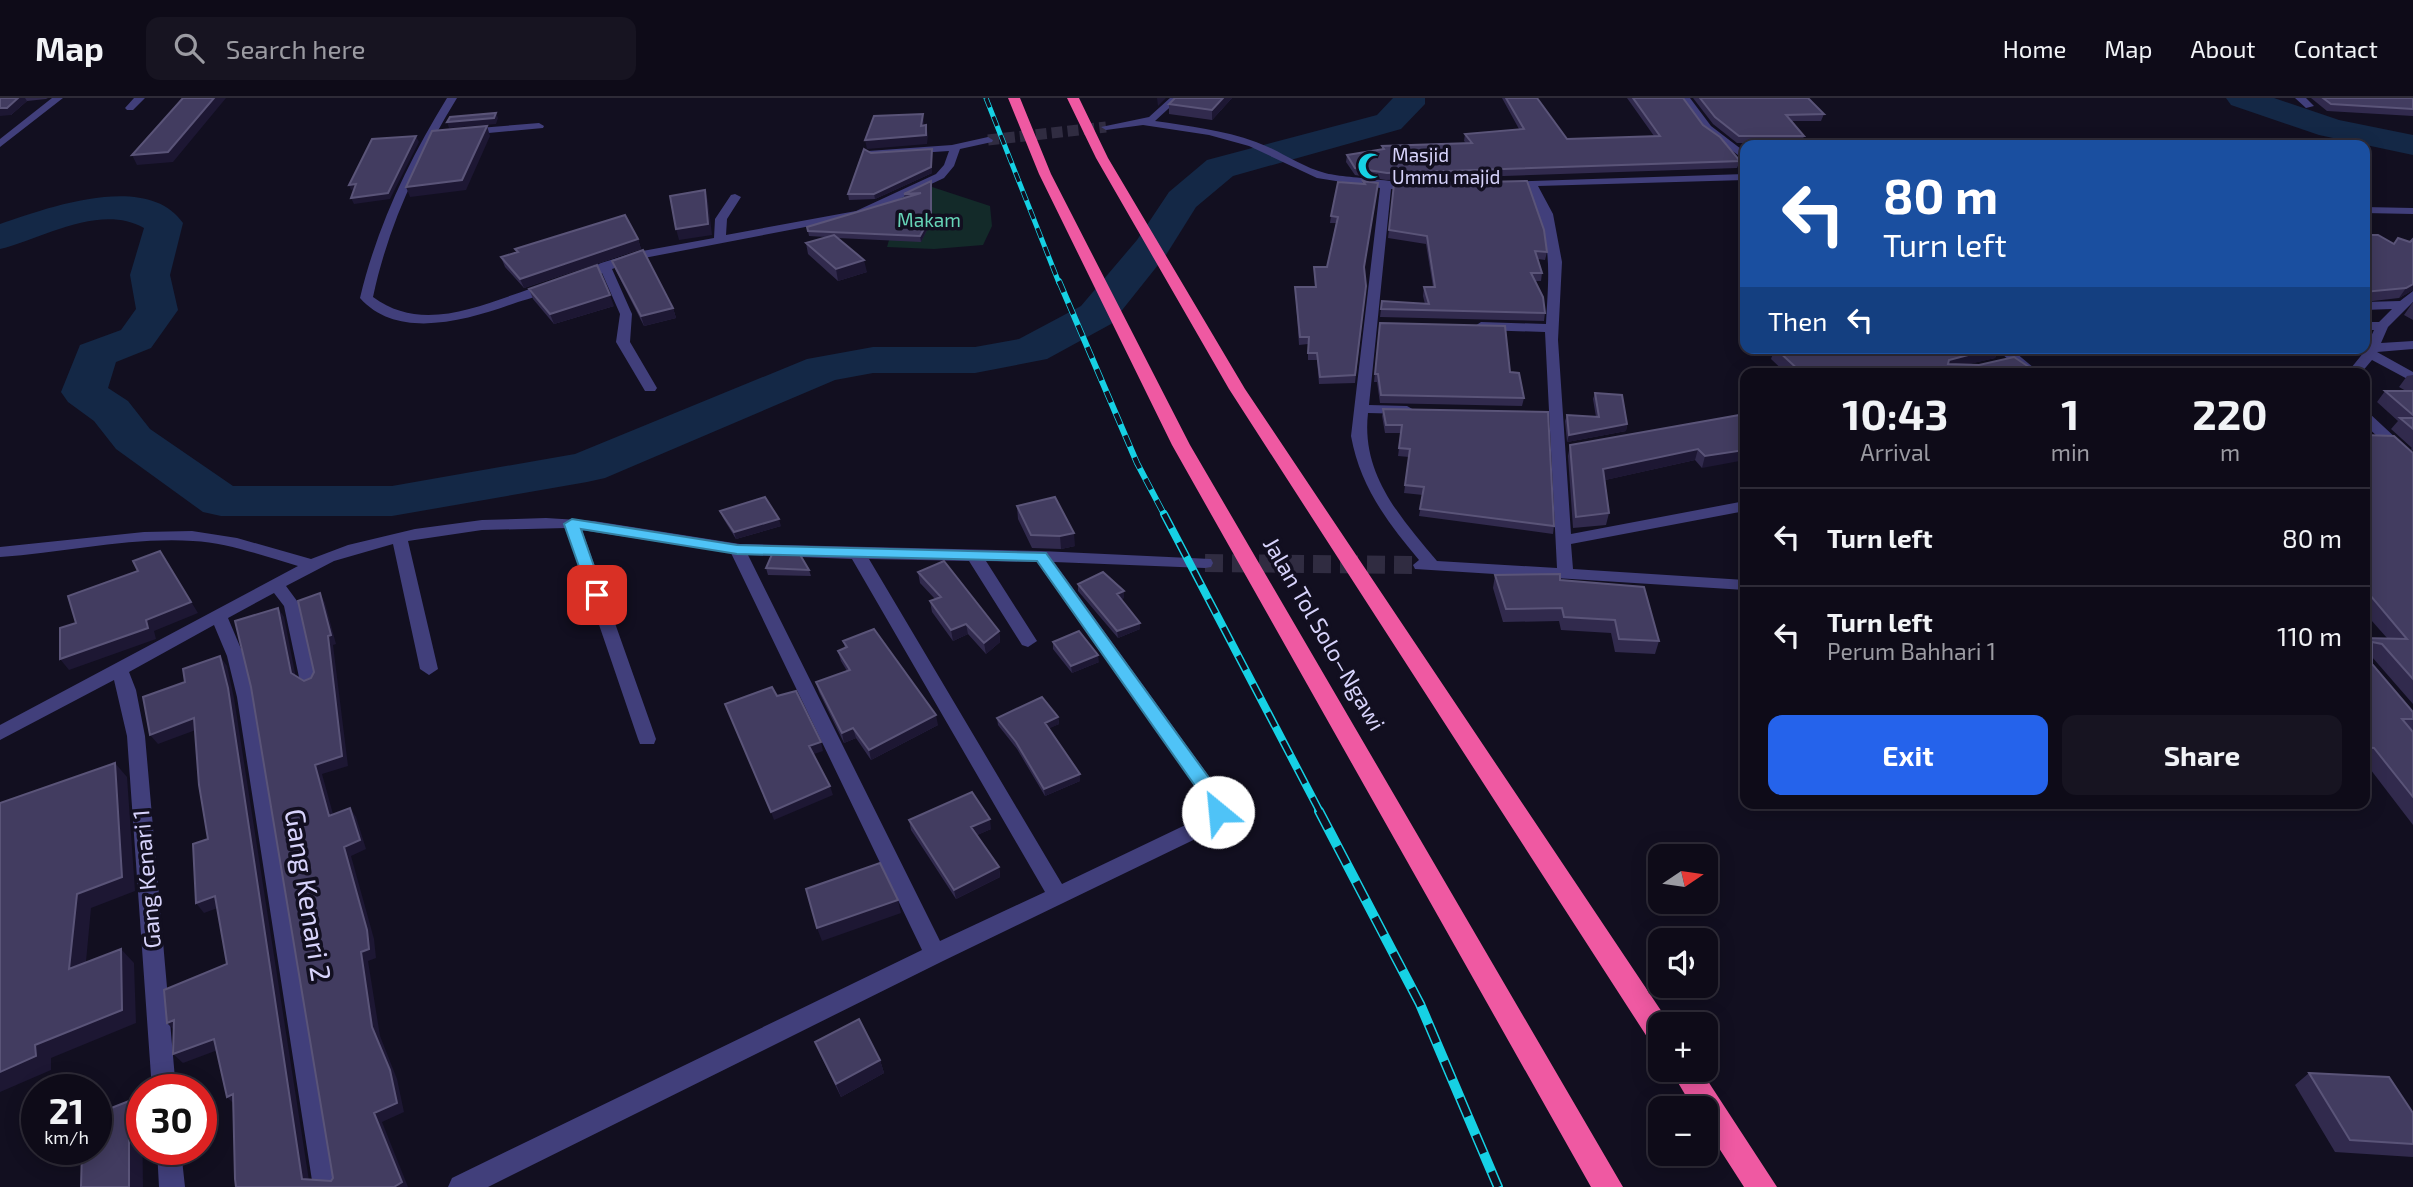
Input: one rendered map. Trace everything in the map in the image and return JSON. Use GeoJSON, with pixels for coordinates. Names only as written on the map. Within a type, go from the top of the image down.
{"type":"FeatureCollection","features":[{"type":"Feature","properties":{"kind":"highway","name":"Jalan Tol Solo–Ngawi"},"geometry":{"type":"LineString","coordinates":[[1014,98],[1045,174],[1181,445],[1608,1187]]}},
{"type":"Feature","properties":{"kind":"highway"},"geometry":{"type":"LineString","coordinates":[[1073,98],[1102,158],[1237,389],[1648,1014]]}},
{"type":"Feature","properties":{"kind":"highway"},"geometry":{"type":"LineString","coordinates":[[1693,1082],[1762,1187]]}},
{"type":"Feature","properties":{"kind":"street"},"geometry":{"type":"LineString","coordinates":[[0,144],[58,98]]}},
{"type":"Feature","properties":{"kind":"street"},"geometry":{"type":"LineString","coordinates":[[130,108],[140,98]]}},
{"type":"Feature","properties":{"kind":"street"},"geometry":{"type":"LineString","coordinates":[[461,98],[452,98],[429,135],[369,283],[366,298],[376,310],[407,318],[463,314],[641,255],[859,214],[878,207],[897,193],[940,176],[949,166],[954,148]]}},
{"type":"Feature","properties":{"kind":"street"},"geometry":{"type":"LineString","coordinates":[[1146,123],[1162,116],[1175,98]]}},
{"type":"Feature","properties":{"kind":"street"},"geometry":{"type":"LineString","coordinates":[[1685,98],[1707,128],[1740,153]]}},
{"type":"Feature","properties":{"kind":"street"},"geometry":{"type":"LineString","coordinates":[[2300,98],[2309,106]]}},
{"type":"Feature","properties":{"kind":"street"},"geometry":{"type":"LineString","coordinates":[[1106,127],[1146,123],[1210,132],[1253,144],[1321,176],[1386,186],[1424,186]]}},
{"type":"Feature","properties":{"kind":"street"},"geometry":{"type":"LineString","coordinates":[[456,133],[539,126]]}},
{"type":"Feature","properties":{"kind":"street"},"geometry":{"type":"LineString","coordinates":[[429,135],[442,134]]}},
{"type":"Feature","properties":{"kind":"street"},"geometry":{"type":"LineString","coordinates":[[872,153],[954,148],[988,141]]}},
{"type":"Feature","properties":{"kind":"street"},"geometry":{"type":"LineString","coordinates":[[1490,184],[1740,177]]}},
{"type":"Feature","properties":{"kind":"street"},"geometry":{"type":"LineString","coordinates":[[1531,183],[1546,214],[1553,241],[1556,291],[1551,328],[1550,413],[1566,450],[1565,572]]}},
{"type":"Feature","properties":{"kind":"street"},"geometry":{"type":"LineString","coordinates":[[1386,186],[1373,279],[1379,324],[1362,409],[1359,448],[1369,480],[1426,565],[1740,585]]}},
{"type":"Feature","properties":{"kind":"street"},"geometry":{"type":"LineString","coordinates":[[720,242],[721,219],[735,197]]}},
{"type":"Feature","properties":{"kind":"street"},"geometry":{"type":"LineString","coordinates":[[2370,210],[2413,211]]}},
{"type":"Feature","properties":{"kind":"street"},"geometry":{"type":"LineString","coordinates":[[605,266],[626,314],[623,342],[650,388]]}},
{"type":"Feature","properties":{"kind":"street"},"geometry":{"type":"LineString","coordinates":[[2370,305],[2409,300]]}},
{"type":"Feature","properties":{"kind":"street"},"geometry":{"type":"LineString","coordinates":[[2371,351],[2382,326],[2409,300]]}},
{"type":"Feature","properties":{"kind":"street"},"geometry":{"type":"LineString","coordinates":[[1469,326],[1551,328]]}},
{"type":"Feature","properties":{"kind":"street"},"geometry":{"type":"LineString","coordinates":[[2370,326],[2382,326]]}},
{"type":"Feature","properties":{"kind":"street"},"geometry":{"type":"LineString","coordinates":[[2371,351],[2413,345]]}},
{"type":"Feature","properties":{"kind":"street"},"geometry":{"type":"LineString","coordinates":[[2371,351],[2413,379]]}},
{"type":"Feature","properties":{"kind":"street"},"geometry":{"type":"LineString","coordinates":[[2358,368],[2369,354]]}},
{"type":"Feature","properties":{"kind":"street"},"geometry":{"type":"LineString","coordinates":[[2006,357],[2025,368]]}},
{"type":"Feature","properties":{"kind":"street"},"geometry":{"type":"LineString","coordinates":[[1362,409],[1418,410]]}},
{"type":"Feature","properties":{"kind":"street"},"geometry":{"type":"LineString","coordinates":[[2370,422],[2413,462]]}},
{"type":"Feature","properties":{"kind":"street"},"geometry":{"type":"LineString","coordinates":[[1564,540],[1740,507]]}},
{"type":"Feature","properties":{"kind":"street"},"geometry":{"type":"LineString","coordinates":[[0,733],[311,565],[354,548],[503,524],[572,524],[737,549],[1205,563]]}},
{"type":"Feature","properties":{"kind":"street"},"geometry":{"type":"LineString","coordinates":[[572,524],[647,738]]}},
{"type":"Feature","properties":{"kind":"street"},"geometry":{"type":"LineString","coordinates":[[0,552],[108,539],[194,536],[257,549],[311,565]]}},
{"type":"Feature","properties":{"kind":"street"},"geometry":{"type":"LineString","coordinates":[[400,539],[429,669]]}},
{"type":"Feature","properties":{"kind":"street"},"geometry":{"type":"LineString","coordinates":[[737,549],[935,954]]}},
{"type":"Feature","properties":{"kind":"street"},"geometry":{"type":"LineString","coordinates":[[857,553],[1057,894]]}},
{"type":"Feature","properties":{"kind":"street"},"geometry":{"type":"LineString","coordinates":[[974,555],[1028,640]]}},
{"type":"Feature","properties":{"kind":"street"},"geometry":{"type":"LineString","coordinates":[[461,1187],[1057,894],[1207,824],[1218,812],[1214,798],[1041,556]]}},
{"type":"Feature","properties":{"kind":"street"},"geometry":{"type":"LineString","coordinates":[[276,585],[292,605],[309,682]]}},
{"type":"Feature","properties":{"kind":"street","name":"Gang Kenari 2"},"geometry":{"type":"LineString","coordinates":[[219,617],[232,640],[281,892],[326,1187]]}},
{"type":"Feature","properties":{"kind":"street","name":"Gang Kenari 1"},"geometry":{"type":"LineString","coordinates":[[118,670],[127,690],[136,736],[163,1074]]}},
{"type":"Feature","properties":{"kind":"street"},"geometry":{"type":"LineString","coordinates":[[170,1165],[172,1187]]}},
{"type":"Feature","properties":{"kind":"green space","name":"Makam"},"geometry":{"type":"Polygon","coordinates":[[[926,185],[990,206],[992,226],[983,245],[934,249],[887,247],[902,195],[926,185]]]}},
{"type":"Feature","properties":{"kind":"building"},"geometry":{"type":"Polygon","coordinates":[[[0,98],[18,98],[7,108],[0,108],[0,98]]]}},
{"type":"Feature","properties":{"kind":"building"},"geometry":{"type":"Polygon","coordinates":[[[183,98],[214,98],[168,152],[132,155],[183,98]]]}},
{"type":"Feature","properties":{"kind":"building"},"geometry":{"type":"Polygon","coordinates":[[[1175,98],[1223,98],[1212,110],[1169,104],[1175,98]]]}},
{"type":"Feature","properties":{"kind":"building"},"geometry":{"type":"Polygon","coordinates":[[[1506,98],[1537,98],[1567,139],[1660,136],[1633,98],[1683,98],[1703,125],[1720,137],[1740,161],[1387,173],[1355,168],[1347,155],[1384,149],[1382,146],[1472,143],[1465,134],[1524,129],[1506,98]]]}},
{"type":"Feature","properties":{"kind":"building"},"geometry":{"type":"Polygon","coordinates":[[[1700,98],[1808,98],[1824,114],[1786,115],[1804,136],[1739,136],[1715,117],[1700,98]]]}},
{"type":"Feature","properties":{"kind":"building"},"geometry":{"type":"Polygon","coordinates":[[[2323,98],[2413,98],[2413,109],[2331,104],[2323,98]]]}},
{"type":"Feature","properties":{"kind":"building"},"geometry":{"type":"Polygon","coordinates":[[[496,113],[494,118],[447,122],[450,117],[496,113]]]}},
{"type":"Feature","properties":{"kind":"building"},"geometry":{"type":"Polygon","coordinates":[[[923,114],[921,126],[926,125],[926,135],[865,140],[874,116],[923,114]]]}},
{"type":"Feature","properties":{"kind":"building"},"geometry":{"type":"Polygon","coordinates":[[[487,126],[462,180],[406,187],[432,131],[487,126]]]}},
{"type":"Feature","properties":{"kind":"building"},"geometry":{"type":"Polygon","coordinates":[[[416,136],[388,193],[351,198],[356,184],[349,185],[372,139],[416,136]]]}},
{"type":"Feature","properties":{"kind":"building"},"geometry":{"type":"Polygon","coordinates":[[[864,149],[871,153],[932,149],[931,167],[874,194],[848,194],[864,149]]]}},
{"type":"Feature","properties":{"kind":"building"},"geometry":{"type":"Polygon","coordinates":[[[931,181],[931,216],[920,236],[808,231],[807,227],[921,193],[904,194],[931,181]]]}},
{"type":"Feature","properties":{"kind":"building"},"geometry":{"type":"Polygon","coordinates":[[[1363,181],[1378,183],[1364,267],[1366,286],[1355,375],[1320,377],[1317,353],[1308,353],[1309,337],[1300,337],[1295,287],[1316,287],[1314,267],[1327,267],[1338,217],[1331,216],[1338,182],[1365,184],[1363,181]]]}},
{"type":"Feature","properties":{"kind":"building"},"geometry":{"type":"Polygon","coordinates":[[[1527,181],[1544,230],[1547,252],[1535,251],[1542,273],[1531,273],[1543,297],[1545,313],[1381,309],[1382,301],[1429,304],[1424,287],[1435,287],[1427,236],[1389,230],[1394,184],[1527,181]]]}},
{"type":"Feature","properties":{"kind":"building"},"geometry":{"type":"Polygon","coordinates":[[[705,190],[708,224],[676,229],[670,196],[705,190]]]}},
{"type":"Feature","properties":{"kind":"building"},"geometry":{"type":"Polygon","coordinates":[[[625,215],[638,239],[520,279],[501,257],[518,252],[515,249],[625,215]]]}},
{"type":"Feature","properties":{"kind":"building"},"geometry":{"type":"Polygon","coordinates":[[[834,235],[864,260],[836,269],[806,243],[834,235]]]}},
{"type":"Feature","properties":{"kind":"building"},"geometry":{"type":"Polygon","coordinates":[[[2370,235],[2378,235],[2394,244],[2398,238],[2410,242],[2413,239],[2413,284],[2406,288],[2370,291],[2370,235]]]}},
{"type":"Feature","properties":{"kind":"building"},"geometry":{"type":"Polygon","coordinates":[[[643,250],[673,308],[641,316],[612,261],[643,250]]]}},
{"type":"Feature","properties":{"kind":"building"},"geometry":{"type":"Polygon","coordinates":[[[597,265],[610,295],[550,314],[529,289],[597,265]]]}},
{"type":"Feature","properties":{"kind":"building"},"geometry":{"type":"Polygon","coordinates":[[[1380,323],[1505,326],[1510,372],[1519,373],[1524,398],[1381,395],[1378,374],[1375,374],[1380,323]]]}},
{"type":"Feature","properties":{"kind":"building"},"geometry":{"type":"Polygon","coordinates":[[[1781,354],[1972,354],[1949,360],[1948,364],[1979,365],[2014,357],[2030,368],[1797,368],[1781,354]]]}},
{"type":"Feature","properties":{"kind":"building"},"geometry":{"type":"Polygon","coordinates":[[[2385,391],[2413,391],[2413,415],[2385,391]]]}},
{"type":"Feature","properties":{"kind":"building"},"geometry":{"type":"Polygon","coordinates":[[[1595,393],[1622,395],[1627,424],[1569,435],[1567,415],[1599,417],[1595,393]]]}},
{"type":"Feature","properties":{"kind":"building"},"geometry":{"type":"Polygon","coordinates":[[[1383,409],[1548,412],[1554,526],[1420,509],[1424,487],[1405,485],[1410,449],[1399,448],[1402,425],[1386,425],[1383,409]]]}},
{"type":"Feature","properties":{"kind":"building"},"geometry":{"type":"Polygon","coordinates":[[[1740,415],[1740,451],[1705,456],[1698,449],[1603,469],[1609,513],[1576,517],[1570,445],[1740,415]]]}},
{"type":"Feature","properties":{"kind":"building"},"geometry":{"type":"Polygon","coordinates":[[[2400,418],[2413,418],[2413,429],[2400,418]]]}},
{"type":"Feature","properties":{"kind":"building"},"geometry":{"type":"Polygon","coordinates":[[[2370,435],[2394,436],[2413,453],[2413,679],[2382,644],[2372,642],[2372,664],[2413,712],[2413,719],[2402,719],[2413,732],[2413,797],[2374,748],[2370,748],[2370,638],[2407,639],[2370,595],[2370,435]]]}},
{"type":"Feature","properties":{"kind":"building"},"geometry":{"type":"Polygon","coordinates":[[[765,497],[779,519],[734,532],[720,511],[765,497]]]}},
{"type":"Feature","properties":{"kind":"building"},"geometry":{"type":"Polygon","coordinates":[[[1055,497],[1074,533],[1060,536],[1031,535],[1017,506],[1055,497]]]}},
{"type":"Feature","properties":{"kind":"building"},"geometry":{"type":"Polygon","coordinates":[[[160,551],[191,602],[146,620],[148,628],[60,659],[60,628],[76,623],[68,596],[138,571],[133,561],[160,551]]]}},
{"type":"Feature","properties":{"kind":"building"},"geometry":{"type":"Polygon","coordinates":[[[773,552],[799,553],[809,570],[766,568],[773,552]]]}},
{"type":"Feature","properties":{"kind":"building"},"geometry":{"type":"Polygon","coordinates":[[[944,561],[999,631],[984,643],[966,624],[951,630],[930,601],[941,597],[918,572],[944,561]]]}},
{"type":"Feature","properties":{"kind":"building"},"geometry":{"type":"Polygon","coordinates":[[[1103,572],[1124,591],[1117,594],[1140,623],[1117,631],[1078,584],[1103,572]]]}},
{"type":"Feature","properties":{"kind":"building"},"geometry":{"type":"Polygon","coordinates":[[[1560,574],[1560,580],[1644,587],[1659,641],[1619,639],[1615,620],[1564,617],[1562,608],[1506,609],[1495,575],[1560,574]]]}},
{"type":"Feature","properties":{"kind":"building"},"geometry":{"type":"Polygon","coordinates":[[[320,593],[331,635],[328,636],[342,756],[315,765],[329,816],[350,808],[360,840],[344,847],[367,930],[369,949],[361,952],[372,1027],[390,1070],[397,1103],[374,1113],[402,1182],[394,1187],[236,1187],[233,1094],[227,1097],[214,1039],[173,1054],[174,1020],[167,1023],[164,990],[227,964],[215,896],[196,903],[193,844],[208,839],[199,785],[194,718],[150,735],[143,697],[185,682],[183,669],[220,656],[228,688],[302,1179],[331,1181],[333,1178],[251,687],[235,621],[278,608],[291,673],[304,681],[311,678],[314,672],[298,601],[320,593]]]}},
{"type":"Feature","properties":{"kind":"building"},"geometry":{"type":"Polygon","coordinates":[[[874,629],[936,715],[869,750],[853,728],[842,733],[816,682],[850,670],[838,651],[847,647],[843,641],[874,629]]]}},
{"type":"Feature","properties":{"kind":"building"},"geometry":{"type":"Polygon","coordinates":[[[1079,631],[1098,655],[1071,666],[1053,642],[1079,631]]]}},
{"type":"Feature","properties":{"kind":"building"},"geometry":{"type":"Polygon","coordinates":[[[772,687],[777,696],[796,691],[821,742],[809,746],[830,786],[771,812],[725,704],[772,687]]]}},
{"type":"Feature","properties":{"kind":"building"},"geometry":{"type":"Polygon","coordinates":[[[1042,697],[1058,717],[1045,723],[1080,774],[1044,789],[1016,742],[997,718],[1042,697]]]}},
{"type":"Feature","properties":{"kind":"building"},"geometry":{"type":"Polygon","coordinates":[[[115,763],[122,877],[77,894],[69,969],[121,949],[122,1010],[35,1045],[36,1056],[0,1072],[0,803],[115,763]]]}},
{"type":"Feature","properties":{"kind":"building"},"geometry":{"type":"Polygon","coordinates":[[[972,792],[990,819],[971,827],[999,867],[954,890],[909,820],[972,792]]]}},
{"type":"Feature","properties":{"kind":"building"},"geometry":{"type":"Polygon","coordinates":[[[880,863],[898,900],[817,928],[806,889],[880,863]]]}},
{"type":"Feature","properties":{"kind":"building"},"geometry":{"type":"Polygon","coordinates":[[[859,1019],[880,1060],[836,1084],[815,1042],[859,1019]]]}},
{"type":"Feature","properties":{"kind":"building"},"geometry":{"type":"Polygon","coordinates":[[[2309,1073],[2389,1077],[2413,1113],[2413,1144],[2350,1140],[2309,1073]]]}},
{"type":"Feature","properties":{"kind":"building"},"geometry":{"type":"Polygon","coordinates":[[[126,1102],[126,1165],[129,1165],[129,1187],[81,1187],[82,1165],[112,1165],[112,1108],[126,1102]]]}},
{"type":"Feature","properties":{"kind":"waterway"},"geometry":{"type":"LineString","coordinates":[[0,237],[68,216],[106,208],[134,208],[164,223],[150,275],[157,310],[136,339],[96,354],[84,392],[111,411],[133,439],[221,501],[392,501],[587,467],[823,369],[873,360],[975,360],[1031,350],[1096,315],[1152,247],[1182,200],[1220,168],[1389,122],[1409,104],[1409,98]]}},
{"type":"Feature","properties":{"kind":"waterway"},"geometry":{"type":"LineString","coordinates":[[2242,98],[2331,128],[2413,145]]}},
{"type":"Feature","properties":{"kind":"tunnel"},"geometry":{"type":"LineString","coordinates":[[988,140],[1106,127]]}},
{"type":"Feature","properties":{"kind":"tunnel"},"geometry":{"type":"LineString","coordinates":[[1205,563],[1421,565]]}},
{"type":"Feature","properties":{"kind":"railway"},"geometry":{"type":"LineString","coordinates":[[986,98],[1059,283]]}},
{"type":"Feature","properties":{"kind":"railway"},"geometry":{"type":"LineString","coordinates":[[1059,281],[1137,463],[1165,516]]}},
{"type":"Feature","properties":{"kind":"railway"},"geometry":{"type":"LineString","coordinates":[[1164,514],[1320,812]]}},
{"type":"Feature","properties":{"kind":"railway"},"geometry":{"type":"LineString","coordinates":[[1319,811],[1420,1004],[1498,1187]]}},
{"type":"Feature","properties":{"kind":"place","name":"Masjid Ummu majid"},"geometry":{"type":"Point","coordinates":[1371,166]}},
{"type":"Feature","properties":{"kind":"route"},"geometry":{"type":"LineString","coordinates":[[597,595],[572,524],[737,549],[1041,556],[1214,798],[1218,812]]}}]}
